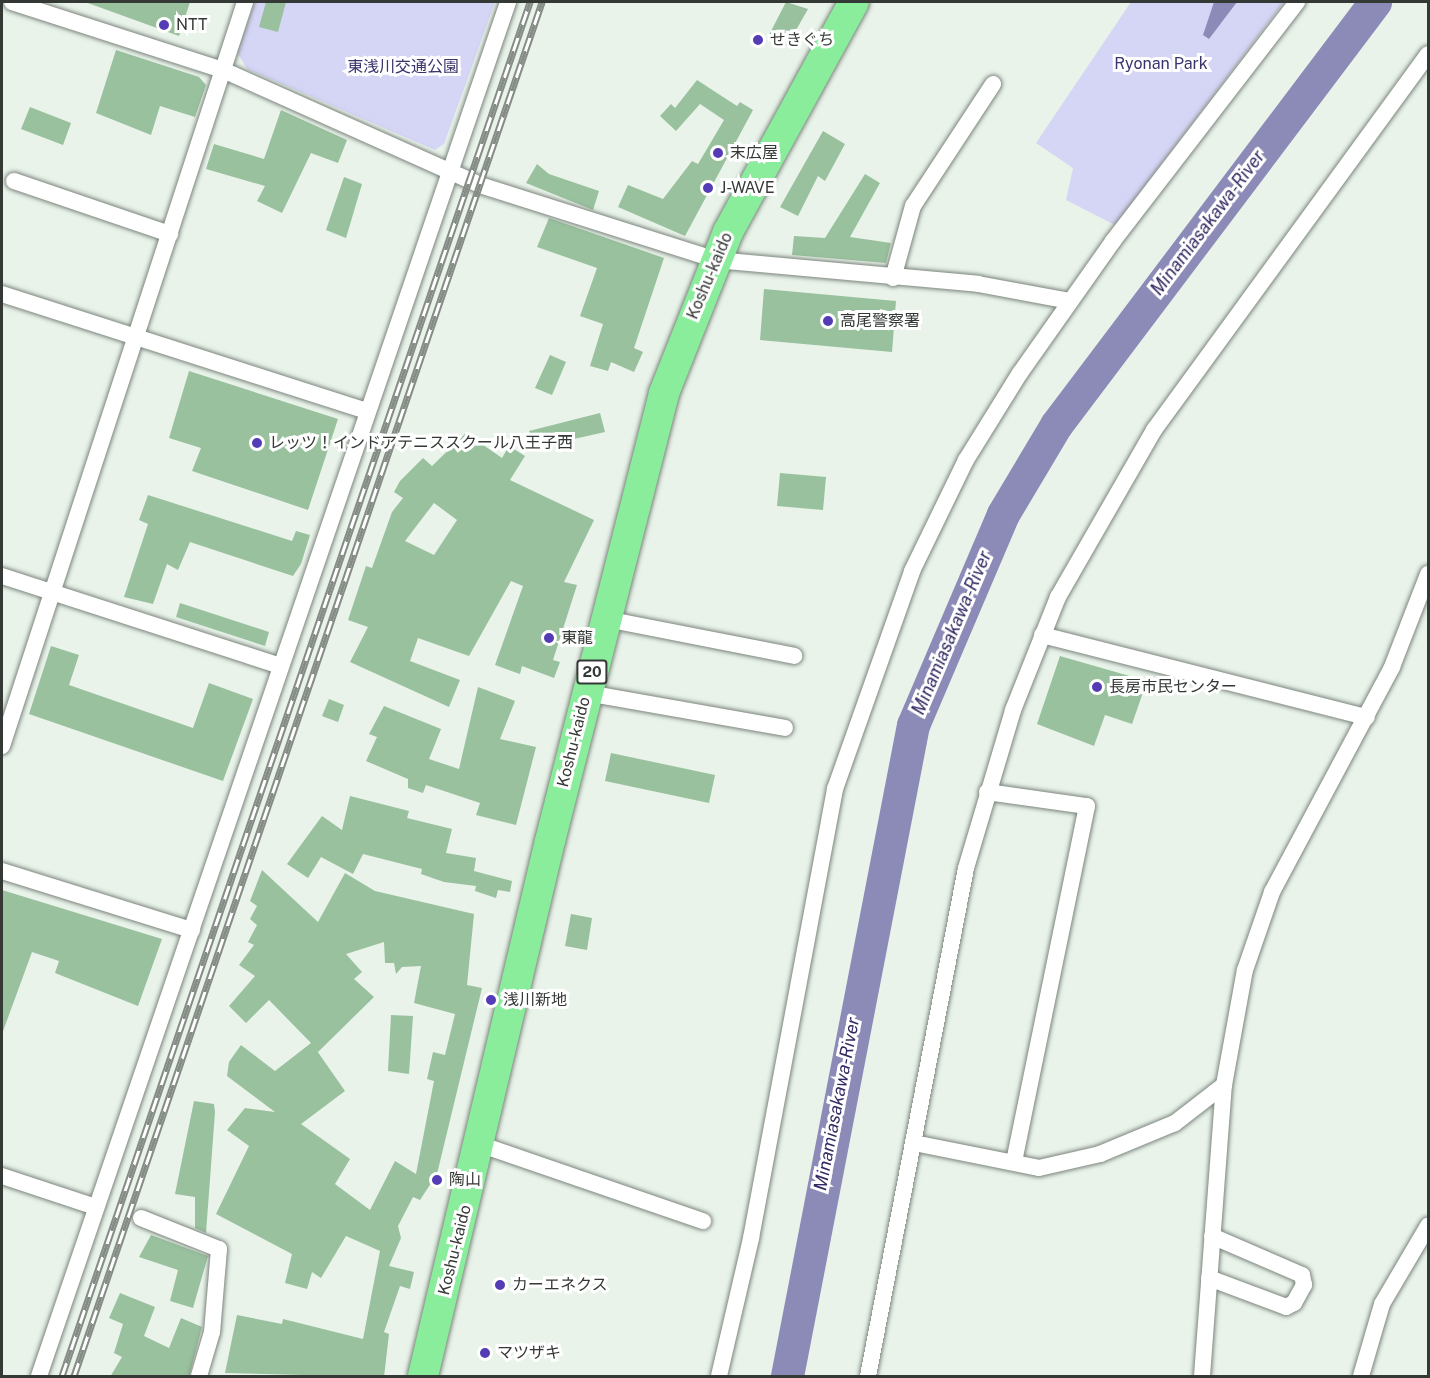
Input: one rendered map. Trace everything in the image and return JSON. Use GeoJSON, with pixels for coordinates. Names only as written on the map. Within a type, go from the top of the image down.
{"type":"FeatureCollection","features":[{"type":"Feature","properties":{"kind":"highway","name":"Koshu-kaido"},"geometry":{"type":"LineString","coordinates":[[423,1377],[587,693],[664,393],[716,260],[854,2]]}},
{"type":"Feature","properties":{"kind":"street"},"geometry":{"type":"LineString","coordinates":[[12,2],[223,70],[450,172],[599,226],[716,260],[1034,291],[1070,302]]}},
{"type":"Feature","properties":{"kind":"street"},"geometry":{"type":"LineString","coordinates":[[2,746],[245,2]]}},
{"type":"Feature","properties":{"kind":"street"},"geometry":{"type":"LineString","coordinates":[[39,1377],[366,411],[508,2]]}},
{"type":"Feature","properties":{"kind":"street"},"geometry":{"type":"LineString","coordinates":[[719,1377],[751,1238],[824,836],[847,749],[892,620],[937,517],[966,460],[1070,302],[1297,2]]}},
{"type":"Feature","properties":{"kind":"street"},"geometry":{"type":"LineString","coordinates":[[868,1377],[966,868],[987,792],[1042,635],[1064,587],[1154,430],[1428,54]]}},
{"type":"Feature","properties":{"kind":"street"},"geometry":{"type":"LineString","coordinates":[[893,278],[913,206],[993,84]]}},
{"type":"Feature","properties":{"kind":"street"},"geometry":{"type":"LineString","coordinates":[[14,181],[170,234]]}},
{"type":"Feature","properties":{"kind":"street"},"geometry":{"type":"LineString","coordinates":[[2,294],[366,411]]}},
{"type":"Feature","properties":{"kind":"street"},"geometry":{"type":"LineString","coordinates":[[1202,1377],[1224,1085],[1231,1027],[1260,921],[1367,717],[1428,574]]}},
{"type":"Feature","properties":{"kind":"street"},"geometry":{"type":"LineString","coordinates":[[2,576],[281,666]]}},
{"type":"Feature","properties":{"kind":"street"},"geometry":{"type":"LineString","coordinates":[[606,619],[794,656]]}},
{"type":"Feature","properties":{"kind":"street"},"geometry":{"type":"LineString","coordinates":[[1042,635],[1367,717]]}},
{"type":"Feature","properties":{"kind":"street"},"geometry":{"type":"LineString","coordinates":[[587,693],[785,728]]}},
{"type":"Feature","properties":{"kind":"street"},"geometry":{"type":"LineString","coordinates":[[987,792],[1087,806],[1014,1162]]}},
{"type":"Feature","properties":{"kind":"street"},"geometry":{"type":"LineString","coordinates":[[2,871],[192,930]]}},
{"type":"Feature","properties":{"kind":"street"},"geometry":{"type":"LineString","coordinates":[[914,1143],[1040,1168],[1100,1154],[1175,1123],[1224,1085]]}},
{"type":"Feature","properties":{"kind":"street"},"geometry":{"type":"LineString","coordinates":[[479,1144],[703,1221]]}},
{"type":"Feature","properties":{"kind":"street"},"geometry":{"type":"LineString","coordinates":[[2,1176],[96,1207]]}},
{"type":"Feature","properties":{"kind":"street"},"geometry":{"type":"LineString","coordinates":[[141,1218],[219,1248],[206,1360],[199,1377]]}},
{"type":"Feature","properties":{"kind":"street"},"geometry":{"type":"LineString","coordinates":[[1361,1377],[1382,1305],[1428,1226]]}},
{"type":"Feature","properties":{"kind":"street"},"geometry":{"type":"LineString","coordinates":[[1209,1278],[1286,1307],[1294,1303],[1304,1285],[1302,1275],[1212,1236]]}},
{"type":"Feature","properties":{"kind":"street"},"geometry":{"type":"LineString","coordinates":[[206,1360],[213,1377]]}},
{"type":"Feature","properties":{"kind":"green space","name":"東浅川交通公園"},"geometry":{"type":"Polygon","coordinates":[[[255,2],[495,2],[444,144],[435,150],[247,69],[237,52],[255,2]]]}},
{"type":"Feature","properties":{"kind":"green space","name":"Ryonan Park"},"geometry":{"type":"Polygon","coordinates":[[[1131,2],[1284,2],[1115,225],[1066,200],[1073,168],[1036,143],[1131,2]]]}},
{"type":"Feature","properties":{"kind":"shaded area"},"geometry":{"type":"Polygon","coordinates":[[[1214,2],[1237,2],[1209,39],[1203,35],[1214,2]]]}},
{"type":"Feature","properties":{"kind":"building","name":"NTT"},"geometry":{"type":"Polygon","coordinates":[[[85,2],[190,2],[179,36],[85,2]]]}},
{"type":"Feature","properties":{"kind":"building"},"geometry":{"type":"Polygon","coordinates":[[[266,2],[286,2],[278,32],[259,27],[266,2]]]}},
{"type":"Feature","properties":{"kind":"building"},"geometry":{"type":"Polygon","coordinates":[[[786,2],[808,9],[787,46],[769,35],[786,2]]]}},
{"type":"Feature","properties":{"kind":"building"},"geometry":{"type":"Polygon","coordinates":[[[116,50],[199,77],[206,85],[195,117],[160,106],[151,135],[96,113],[116,50]]]}},
{"type":"Feature","properties":{"kind":"building"},"geometry":{"type":"Polygon","coordinates":[[[697,80],[737,106],[740,102],[753,110],[685,236],[618,207],[628,185],[663,199],[692,161],[698,164],[724,120],[700,104],[676,131],[660,116],[671,104],[675,108],[697,80]]]}},
{"type":"Feature","properties":{"kind":"building"},"geometry":{"type":"Polygon","coordinates":[[[30,107],[71,123],[63,145],[21,129],[30,107]]]}},
{"type":"Feature","properties":{"kind":"building"},"geometry":{"type":"Polygon","coordinates":[[[281,110],[347,140],[338,163],[311,153],[282,213],[257,201],[265,186],[206,169],[214,144],[264,159],[281,110]]]}},
{"type":"Feature","properties":{"kind":"building"},"geometry":{"type":"Polygon","coordinates":[[[823,131],[845,144],[825,181],[818,176],[798,216],[780,207],[823,131]]]}},
{"type":"Feature","properties":{"kind":"building"},"geometry":{"type":"Polygon","coordinates":[[[537,164],[549,174],[599,191],[593,210],[526,183],[537,164]]]}},
{"type":"Feature","properties":{"kind":"building"},"geometry":{"type":"Polygon","coordinates":[[[865,174],[880,183],[850,237],[891,243],[886,263],[792,255],[794,236],[825,238],[865,174]]]}},
{"type":"Feature","properties":{"kind":"building"},"geometry":{"type":"Polygon","coordinates":[[[344,177],[362,184],[346,238],[326,230],[344,177]]]}},
{"type":"Feature","properties":{"kind":"building"},"geometry":{"type":"Polygon","coordinates":[[[549,218],[664,258],[634,348],[643,352],[634,372],[611,362],[608,371],[590,366],[603,324],[580,316],[597,268],[537,247],[549,218]]]}},
{"type":"Feature","properties":{"kind":"building"},"geometry":{"type":"Polygon","coordinates":[[[764,289],[896,301],[892,352],[760,340],[764,289]]]}},
{"type":"Feature","properties":{"kind":"building"},"geometry":{"type":"Polygon","coordinates":[[[550,355],[566,362],[552,395],[535,388],[550,355]]]}},
{"type":"Feature","properties":{"kind":"building","name":"レッツ！インドアテニススクール八王子西"},"geometry":{"type":"Polygon","coordinates":[[[189,371],[338,419],[308,510],[192,471],[201,448],[169,438],[189,371]]]}},
{"type":"Feature","properties":{"kind":"building"},"geometry":{"type":"Polygon","coordinates":[[[600,413],[605,432],[534,448],[529,431],[600,413]]]}},
{"type":"Feature","properties":{"kind":"building"},"geometry":{"type":"Polygon","coordinates":[[[466,433],[502,458],[509,446],[525,456],[510,480],[594,520],[564,582],[577,585],[553,660],[560,662],[554,678],[522,666],[520,674],[495,665],[523,586],[511,581],[469,656],[418,638],[410,661],[460,680],[449,707],[350,662],[368,627],[348,620],[366,566],[372,568],[392,512],[403,498],[394,492],[400,481],[423,458],[432,466],[466,433]],[[434,503],[405,541],[434,555],[457,520],[434,503]]]}},
{"type":"Feature","properties":{"kind":"building"},"geometry":{"type":"Polygon","coordinates":[[[780,473],[826,477],[823,510],[777,506],[780,473]]]}},
{"type":"Feature","properties":{"kind":"building"},"geometry":{"type":"Polygon","coordinates":[[[148,495],[292,541],[296,531],[310,535],[301,564],[293,576],[190,542],[178,570],[167,564],[153,604],[124,597],[148,524],[139,520],[148,495]]]}},
{"type":"Feature","properties":{"kind":"building"},"geometry":{"type":"Polygon","coordinates":[[[180,603],[269,632],[265,646],[176,617],[180,603]]]}},
{"type":"Feature","properties":{"kind":"building"},"geometry":{"type":"Polygon","coordinates":[[[51,646],[79,655],[69,685],[193,728],[209,683],[253,699],[223,781],[29,714],[51,646]]]}},
{"type":"Feature","properties":{"kind":"building","name":"長房市民センター"},"geometry":{"type":"Polygon","coordinates":[[[1060,656],[1147,681],[1132,724],[1105,715],[1094,746],[1037,724],[1060,656]]]}},
{"type":"Feature","properties":{"kind":"building"},"geometry":{"type":"Polygon","coordinates":[[[478,687],[515,701],[500,739],[536,747],[516,825],[476,815],[480,803],[426,785],[423,793],[408,788],[408,779],[366,761],[377,737],[369,734],[384,706],[441,729],[429,759],[459,769],[478,687]]]}},
{"type":"Feature","properties":{"kind":"building"},"geometry":{"type":"Polygon","coordinates":[[[329,699],[344,705],[338,722],[322,716],[329,699]]]}},
{"type":"Feature","properties":{"kind":"building"},"geometry":{"type":"Polygon","coordinates":[[[611,753],[715,775],[709,803],[605,781],[611,753]]]}},
{"type":"Feature","properties":{"kind":"building"},"geometry":{"type":"Polygon","coordinates":[[[350,796],[409,811],[407,818],[452,829],[446,853],[476,858],[474,871],[512,881],[510,892],[498,890],[496,898],[475,891],[476,886],[444,882],[421,874],[422,869],[363,854],[353,874],[321,857],[308,878],[287,864],[322,816],[342,830],[350,796]]]}},
{"type":"Feature","properties":{"kind":"building"},"geometry":{"type":"Polygon","coordinates":[[[262,870],[318,922],[345,873],[375,891],[474,914],[467,985],[482,988],[437,1174],[420,1200],[413,1197],[398,1226],[401,1238],[389,1266],[414,1272],[410,1289],[400,1286],[384,1332],[389,1334],[384,1377],[225,1373],[237,1315],[282,1324],[283,1319],[363,1339],[380,1251],[346,1236],[321,1278],[312,1272],[307,1289],[285,1283],[292,1254],[216,1214],[249,1146],[227,1130],[245,1108],[275,1112],[227,1076],[229,1062],[241,1045],[275,1071],[311,1043],[269,1000],[246,1023],[229,1006],[255,976],[239,965],[254,945],[248,942],[257,925],[250,919],[257,906],[250,901],[262,870]],[[384,942],[346,954],[362,972],[354,979],[374,997],[318,1052],[315,1048],[345,1091],[301,1124],[350,1159],[335,1184],[370,1210],[395,1161],[416,1174],[434,1081],[427,1079],[433,1052],[445,1055],[455,1014],[414,1003],[421,966],[402,967],[396,974],[394,963],[385,963],[384,942]]]}},
{"type":"Feature","properties":{"kind":"building"},"geometry":{"type":"Polygon","coordinates":[[[2,890],[162,939],[138,1006],[55,973],[59,961],[32,952],[2,1034],[2,890]]]}},
{"type":"Feature","properties":{"kind":"building"},"geometry":{"type":"Polygon","coordinates":[[[571,914],[592,918],[587,950],[565,946],[571,914]]]}},
{"type":"Feature","properties":{"kind":"building"},"geometry":{"type":"Polygon","coordinates":[[[391,1015],[413,1016],[409,1074],[388,1071],[391,1015]]]}},
{"type":"Feature","properties":{"kind":"building"},"geometry":{"type":"Polygon","coordinates":[[[194,1101],[214,1104],[215,1112],[206,1233],[195,1228],[195,1197],[175,1194],[194,1101]]]}},
{"type":"Feature","properties":{"kind":"building"},"geometry":{"type":"Polygon","coordinates":[[[151,1235],[208,1256],[193,1308],[170,1301],[178,1270],[139,1257],[151,1235]]]}},
{"type":"Feature","properties":{"kind":"building"},"geometry":{"type":"Polygon","coordinates":[[[120,1293],[155,1307],[144,1336],[169,1348],[181,1318],[202,1327],[189,1377],[110,1377],[122,1357],[114,1353],[123,1324],[109,1318],[120,1293]]]}},
{"type":"Feature","properties":{"kind":"waterway","name":"Minamiasakawa-River"},"geometry":{"type":"LineString","coordinates":[[787,1376],[913,725],[1003,514],[1056,425],[1375,2]]}},
{"type":"Feature","properties":{"kind":"railway"},"geometry":{"type":"LineString","coordinates":[[62,1376],[530,2]]}},
{"type":"Feature","properties":{"kind":"railway"},"geometry":{"type":"LineString","coordinates":[[74,1376],[542,2]]}},
{"type":"Feature","properties":{"kind":"place","name":"NTT"},"geometry":{"type":"Point","coordinates":[164,25]}},
{"type":"Feature","properties":{"kind":"place","name":"せきぐち"},"geometry":{"type":"Point","coordinates":[758,40]}},
{"type":"Feature","properties":{"kind":"place","name":"末広屋"},"geometry":{"type":"Point","coordinates":[718,153]}},
{"type":"Feature","properties":{"kind":"place","name":"J-WAVE"},"geometry":{"type":"Point","coordinates":[708,188]}},
{"type":"Feature","properties":{"kind":"place","name":"高尾警察署"},"geometry":{"type":"Point","coordinates":[828,321]}},
{"type":"Feature","properties":{"kind":"place","name":"レッツ！インドアテニススクール八王子西"},"geometry":{"type":"Point","coordinates":[257,443]}},
{"type":"Feature","properties":{"kind":"place","name":"東龍"},"geometry":{"type":"Point","coordinates":[549,638]}},
{"type":"Feature","properties":{"kind":"place","name":"長房市民センター"},"geometry":{"type":"Point","coordinates":[1097,687]}},
{"type":"Feature","properties":{"kind":"place","name":"浅川新地"},"geometry":{"type":"Point","coordinates":[491,1000]}},
{"type":"Feature","properties":{"kind":"place","name":"陶山"},"geometry":{"type":"Point","coordinates":[437,1180]}},
{"type":"Feature","properties":{"kind":"place","name":"カーエネクス"},"geometry":{"type":"Point","coordinates":[500,1285]}},
{"type":"Feature","properties":{"kind":"place","name":"マツザキ"},"geometry":{"type":"Point","coordinates":[485,1353]}}]}
